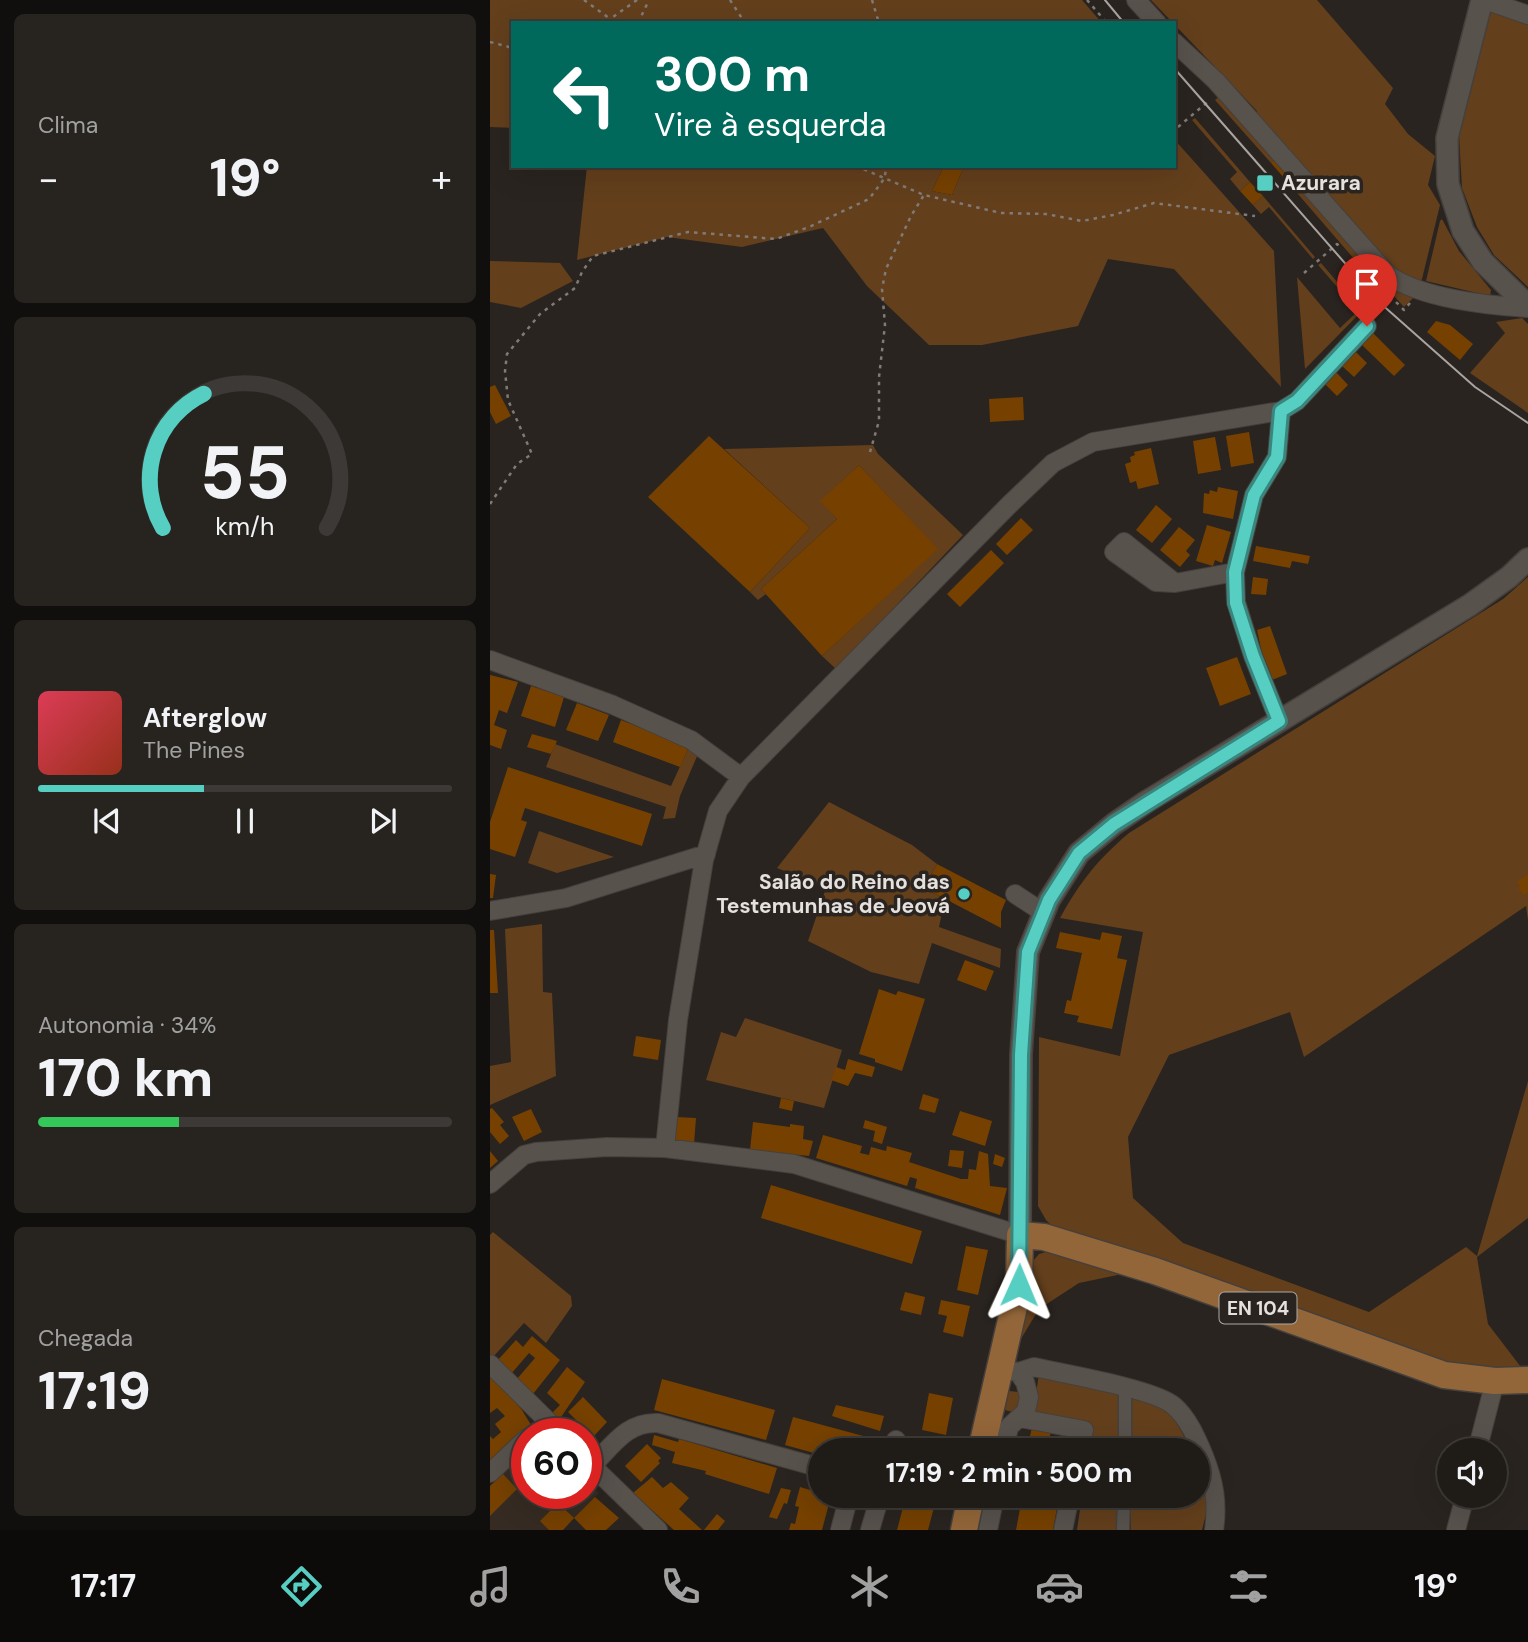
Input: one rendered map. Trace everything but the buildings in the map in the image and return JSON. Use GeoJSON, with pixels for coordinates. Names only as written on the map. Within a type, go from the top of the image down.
{"type":"FeatureCollection","features":[{"type":"Feature","properties":{"kind":"main road"},"geometry":{"type":"LineString","coordinates":[[985,1438],[1009,1370],[1019,1285],[1020,1235]]}},
{"type":"Feature","properties":{"kind":"main road","name":"EN 104"},"geometry":{"type":"LineString","coordinates":[[1020,1235],[1044,1237],[1155,1271],[1444,1375],[1495,1381],[1528,1380]]}},
{"type":"Feature","properties":{"kind":"main road"},"geometry":{"type":"LineString","coordinates":[[964,1530],[969,1508]]}},
{"type":"Feature","properties":{"kind":"street"},"geometry":{"type":"LineString","coordinates":[[1136,0],[1155,21]]}},
{"type":"Feature","properties":{"kind":"street"},"geometry":{"type":"LineString","coordinates":[[1528,15],[1484,0],[1447,138],[1448,184],[1463,231],[1483,262],[1528,307]]}},
{"type":"Feature","properties":{"kind":"street"},"geometry":{"type":"LineString","coordinates":[[1176,44],[1223,89],[1388,275],[1403,285],[1482,305],[1528,307]]}},
{"type":"Feature","properties":{"kind":"street"},"geometry":{"type":"LineString","coordinates":[[665,1148],[678,1020],[706,854],[718,811],[741,777],[1053,463],[1093,442],[1281,411],[1297,401],[1367,326]]}},
{"type":"Feature","properties":{"kind":"street"},"geometry":{"type":"LineString","coordinates":[[1279,721],[1253,656],[1236,603],[1235,572],[1254,495],[1277,457],[1281,411]]}},
{"type":"Feature","properties":{"kind":"street"},"geometry":{"type":"LineString","coordinates":[[490,1184],[524,1156],[536,1152],[607,1147],[665,1148],[794,1164],[1020,1235],[1021,1055],[1028,952],[1049,900],[1079,853],[1114,824],[1470,605],[1528,559]]}},
{"type":"Feature","properties":{"kind":"street"},"geometry":{"type":"LineString","coordinates":[[1175,583],[1235,572]]}},
{"type":"Feature","properties":{"kind":"street"},"geometry":{"type":"LineString","coordinates":[[490,660],[613,705],[691,740],[741,777]]}},
{"type":"Feature","properties":{"kind":"street"},"geometry":{"type":"LineString","coordinates":[[490,911],[566,898],[706,854]]}},
{"type":"Feature","properties":{"kind":"street"},"geometry":{"type":"LineString","coordinates":[[1015,894],[1044,913]]}},
{"type":"Feature","properties":{"kind":"street"},"geometry":{"type":"LineString","coordinates":[[490,1364],[544,1418]]}},
{"type":"Feature","properties":{"kind":"street"},"geometry":{"type":"LineString","coordinates":[[1009,1370],[1034,1367],[1153,1394],[1173,1404],[1186,1420],[1214,1479],[1217,1510],[1214,1530]]}},
{"type":"Feature","properties":{"kind":"street"},"geometry":{"type":"LineString","coordinates":[[1007,1438],[1009,1427],[1026,1411],[1029,1397],[1025,1382],[1009,1370]]}},
{"type":"Feature","properties":{"kind":"street"},"geometry":{"type":"LineString","coordinates":[[1480,1438],[1495,1381]]}},
{"type":"Feature","properties":{"kind":"street"},"geometry":{"type":"LineString","coordinates":[[1125,1388],[1125,1438]]}},
{"type":"Feature","properties":{"kind":"street"},"geometry":{"type":"LineString","coordinates":[[1020,1418],[1084,1430],[1082,1438]]}},
{"type":"Feature","properties":{"kind":"street"},"geometry":{"type":"LineString","coordinates":[[602,1452],[636,1424],[647,1422],[808,1464]]}},
{"type":"Feature","properties":{"kind":"street"},"geometry":{"type":"LineString","coordinates":[[490,1473],[511,1453]]}},
{"type":"Feature","properties":{"kind":"street"},"geometry":{"type":"LineString","coordinates":[[602,1476],[658,1530]]}},
{"type":"Feature","properties":{"kind":"street"},"geometry":{"type":"LineString","coordinates":[[840,1530],[846,1508]]}},
{"type":"Feature","properties":{"kind":"street"},"geometry":{"type":"LineString","coordinates":[[870,1530],[876,1508]]}},
{"type":"Feature","properties":{"kind":"street"},"geometry":{"type":"LineString","coordinates":[[988,1530],[993,1508]]}},
{"type":"Feature","properties":{"kind":"street"},"geometry":{"type":"LineString","coordinates":[[1063,1530],[1068,1508]]}},
{"type":"Feature","properties":{"kind":"street"},"geometry":{"type":"LineString","coordinates":[[1123,1530],[1124,1508]]}},
{"type":"Feature","properties":{"kind":"street"},"geometry":{"type":"LineString","coordinates":[[1456,1530],[1462,1508]]}},
{"type":"Feature","properties":{"kind":"path"},"geometry":{"type":"LineString","coordinates":[[584,0],[609,21],[638,0]]}},
{"type":"Feature","properties":{"kind":"path"},"geometry":{"type":"LineString","coordinates":[[639,21],[649,0]]}},
{"type":"Feature","properties":{"kind":"path"},"geometry":{"type":"LineString","coordinates":[[730,0],[744,21]]}},
{"type":"Feature","properties":{"kind":"path"},"geometry":{"type":"LineString","coordinates":[[872,0],[878,21]]}},
{"type":"Feature","properties":{"kind":"path"},"geometry":{"type":"LineString","coordinates":[[1087,0],[1105,21]]}},
{"type":"Feature","properties":{"kind":"path"},"geometry":{"type":"LineString","coordinates":[[490,42],[511,47]]}},
{"type":"Feature","properties":{"kind":"path"},"geometry":{"type":"LineString","coordinates":[[1178,127],[1196,115],[1223,89]]}},
{"type":"Feature","properties":{"kind":"path"},"geometry":{"type":"LineString","coordinates":[[860,168],[925,195],[1001,213],[1045,214],[1082,221],[1154,203],[1255,216]]}},
{"type":"Feature","properties":{"kind":"path"},"geometry":{"type":"LineString","coordinates":[[490,503],[517,464],[532,454],[508,400],[505,371],[507,354],[540,314],[575,288],[593,256],[688,232],[776,239],[869,199],[884,179],[887,168]]}},
{"type":"Feature","properties":{"kind":"path"},"geometry":{"type":"LineString","coordinates":[[870,452],[879,421],[879,377],[885,324],[882,289],[886,269],[911,216],[925,195]]}},
{"type":"Feature","properties":{"kind":"path"},"geometry":{"type":"LineString","coordinates":[[1304,272],[1337,244],[1346,254]]}},
{"type":"Feature","properties":{"kind":"path"},"geometry":{"type":"LineString","coordinates":[[1318,254],[1321,258]]}},
{"type":"Feature","properties":{"kind":"path"},"geometry":{"type":"LineString","coordinates":[[1386,291],[1404,310],[1423,290]]}},
{"type":"Feature","properties":{"kind":"shaded area"},"geometry":{"type":"Polygon","coordinates":[[[490,0],[1082,0],[1100,21],[511,21],[511,128],[490,127],[490,0]]]}},
{"type":"Feature","properties":{"kind":"shaded area"},"geometry":{"type":"Polygon","coordinates":[[[1151,0],[1317,0],[1393,88],[1385,104],[1408,134],[1435,156],[1428,185],[1440,205],[1422,279],[1418,284],[1389,269],[1255,115],[1257,111],[1176,26],[1176,21],[1171,21],[1151,0]]]}},
{"type":"Feature","properties":{"kind":"shaded area"},"geometry":{"type":"Polygon","coordinates":[[[1490,10],[1528,21],[1528,287],[1494,255],[1477,227],[1462,188],[1459,135],[1490,10]]]}},
{"type":"Feature","properties":{"kind":"shaded area"},"geometry":{"type":"Polygon","coordinates":[[[1221,95],[1417,294],[1404,307],[1385,286],[1380,289],[1285,179],[1290,175],[1276,159],[1271,163],[1215,100],[1221,95]]]}},
{"type":"Feature","properties":{"kind":"shaded area"},"geometry":{"type":"Polygon","coordinates":[[[1195,118],[1250,182],[1240,191],[1230,179],[1237,172],[1192,120],[1195,118]]]}},
{"type":"Feature","properties":{"kind":"shaded area"},"geometry":{"type":"Polygon","coordinates":[[[1176,141],[1274,251],[1281,387],[1174,269],[1108,259],[1078,326],[982,345],[929,345],[867,286],[823,228],[742,247],[667,237],[577,260],[587,168],[943,168],[932,191],[952,195],[963,168],[1176,168],[1176,141]]]}},
{"type":"Feature","properties":{"kind":"shaded area"},"geometry":{"type":"Polygon","coordinates":[[[1263,196],[1315,257],[1313,259],[1269,207],[1261,214],[1253,205],[1263,196]]]}},
{"type":"Feature","properties":{"kind":"shaded area"},"geometry":{"type":"Polygon","coordinates":[[[1442,219],[1459,251],[1491,290],[1490,296],[1426,281],[1442,219]]]}},
{"type":"Feature","properties":{"kind":"shaded area"},"geometry":{"type":"Polygon","coordinates":[[[490,261],[560,263],[573,281],[521,308],[490,302],[490,261]]]}},
{"type":"Feature","properties":{"kind":"shaded area"},"geometry":{"type":"Polygon","coordinates":[[[1321,263],[1362,311],[1305,369],[1297,277],[1340,328],[1358,311],[1318,265],[1321,263]]]}},
{"type":"Feature","properties":{"kind":"shaded area"},"geometry":{"type":"Polygon","coordinates":[[[1522,318],[1528,324],[1528,413],[1470,373],[1505,333],[1496,322],[1522,318]]]}},
{"type":"Feature","properties":{"kind":"shaded area"},"geometry":{"type":"Polygon","coordinates":[[[873,445],[878,454],[963,535],[836,669],[822,656],[937,549],[859,465],[821,501],[837,519],[761,589],[766,594],[758,600],[750,592],[810,528],[724,449],[873,445]]]}},
{"type":"Feature","properties":{"kind":"shaded area"},"geometry":{"type":"Polygon","coordinates":[[[1528,577],[1528,920],[1526,906],[1304,1057],[1290,1012],[1169,1055],[1128,1137],[1133,1198],[1183,1243],[1369,1312],[1466,1247],[1477,1256],[1528,1081],[1528,1218],[1477,1257],[1488,1324],[1524,1371],[1449,1363],[1057,1231],[1046,1220],[1038,1206],[1039,1037],[1120,1056],[1143,932],[1060,918],[1082,882],[1129,833],[1503,599],[1528,577]]]}},
{"type":"Feature","properties":{"kind":"shaded area"},"geometry":{"type":"Polygon","coordinates":[[[555,744],[671,786],[689,747],[698,754],[680,796],[675,818],[663,819],[666,807],[546,767],[555,744]]]}},
{"type":"Feature","properties":{"kind":"shaded area"},"geometry":{"type":"Polygon","coordinates":[[[829,802],[912,845],[937,864],[924,888],[945,899],[939,927],[1001,949],[1000,968],[932,943],[919,984],[871,972],[808,941],[826,888],[777,868],[829,802]]]}},
{"type":"Feature","properties":{"kind":"shaded area"},"geometry":{"type":"Polygon","coordinates":[[[539,831],[614,857],[557,873],[528,863],[539,831]]]}},
{"type":"Feature","properties":{"kind":"shaded area"},"geometry":{"type":"Polygon","coordinates":[[[542,924],[543,992],[552,993],[556,1076],[490,1105],[490,1066],[511,1062],[505,929],[542,924]]]}},
{"type":"Feature","properties":{"kind":"shaded area"},"geometry":{"type":"Polygon","coordinates":[[[745,1018],[842,1050],[824,1108],[706,1080],[721,1032],[736,1037],[745,1018]]]}},
{"type":"Feature","properties":{"kind":"shaded area"},"geometry":{"type":"Polygon","coordinates":[[[493,1232],[571,1296],[572,1306],[546,1343],[524,1323],[493,1357],[490,1354],[490,1235],[493,1232]]]}},
{"type":"Feature","properties":{"kind":"shaded area"},"geometry":{"type":"Polygon","coordinates":[[[1049,1251],[1132,1272],[1079,1283],[1039,1309],[1016,1347],[1033,1287],[1033,1261],[1039,1254],[1049,1251]]]}},
{"type":"Feature","properties":{"kind":"shaded area"},"geometry":{"type":"Polygon","coordinates":[[[1039,1374],[1120,1395],[1119,1438],[1091,1438],[1093,1426],[1033,1414],[1039,1374]]]}},
{"type":"Feature","properties":{"kind":"shaded area"},"geometry":{"type":"Polygon","coordinates":[[[1009,1391],[1018,1392],[1022,1399],[1020,1407],[1013,1412],[1005,1410],[1009,1391]]]}},
{"type":"Feature","properties":{"kind":"shaded area"},"geometry":{"type":"Polygon","coordinates":[[[1130,1398],[1160,1405],[1174,1418],[1185,1438],[1131,1438],[1130,1398]]]}},
{"type":"Feature","properties":{"kind":"shaded area"},"geometry":{"type":"Polygon","coordinates":[[[511,1466],[511,1509],[583,1509],[563,1530],[490,1530],[490,1486],[511,1466]]]}},
{"type":"Feature","properties":{"kind":"shaded area"},"geometry":{"type":"Polygon","coordinates":[[[1080,1508],[1118,1508],[1117,1530],[1077,1530],[1080,1508]]]}},
{"type":"Feature","properties":{"kind":"shaded area"},"geometry":{"type":"Polygon","coordinates":[[[1131,1508],[1208,1508],[1202,1530],[1131,1530],[1131,1508]]]}},
{"type":"Feature","properties":{"kind":"tram line"},"geometry":{"type":"LineString","coordinates":[[1105,0],[1122,21]]}},
{"type":"Feature","properties":{"kind":"tram line"},"geometry":{"type":"LineString","coordinates":[[1176,70],[1379,302],[1475,387],[1528,423]]}},
{"type":"Feature","properties":{"kind":"place","name":"Azurara"},"geometry":{"type":"Point","coordinates":[1265,183]}},
{"type":"Feature","properties":{"kind":"place","name":"Salão do Reino das Testemunhas de Jeová"},"geometry":{"type":"Point","coordinates":[964,894]}},
{"type":"Feature","properties":{"kind":"route"},"geometry":{"type":"LineString","coordinates":[[1019,1285],[1021,1055],[1028,952],[1049,900],[1079,853],[1146,802],[1279,721],[1253,656],[1236,603],[1235,572],[1254,495],[1277,457],[1281,411],[1297,401],[1367,326]]}}]}
